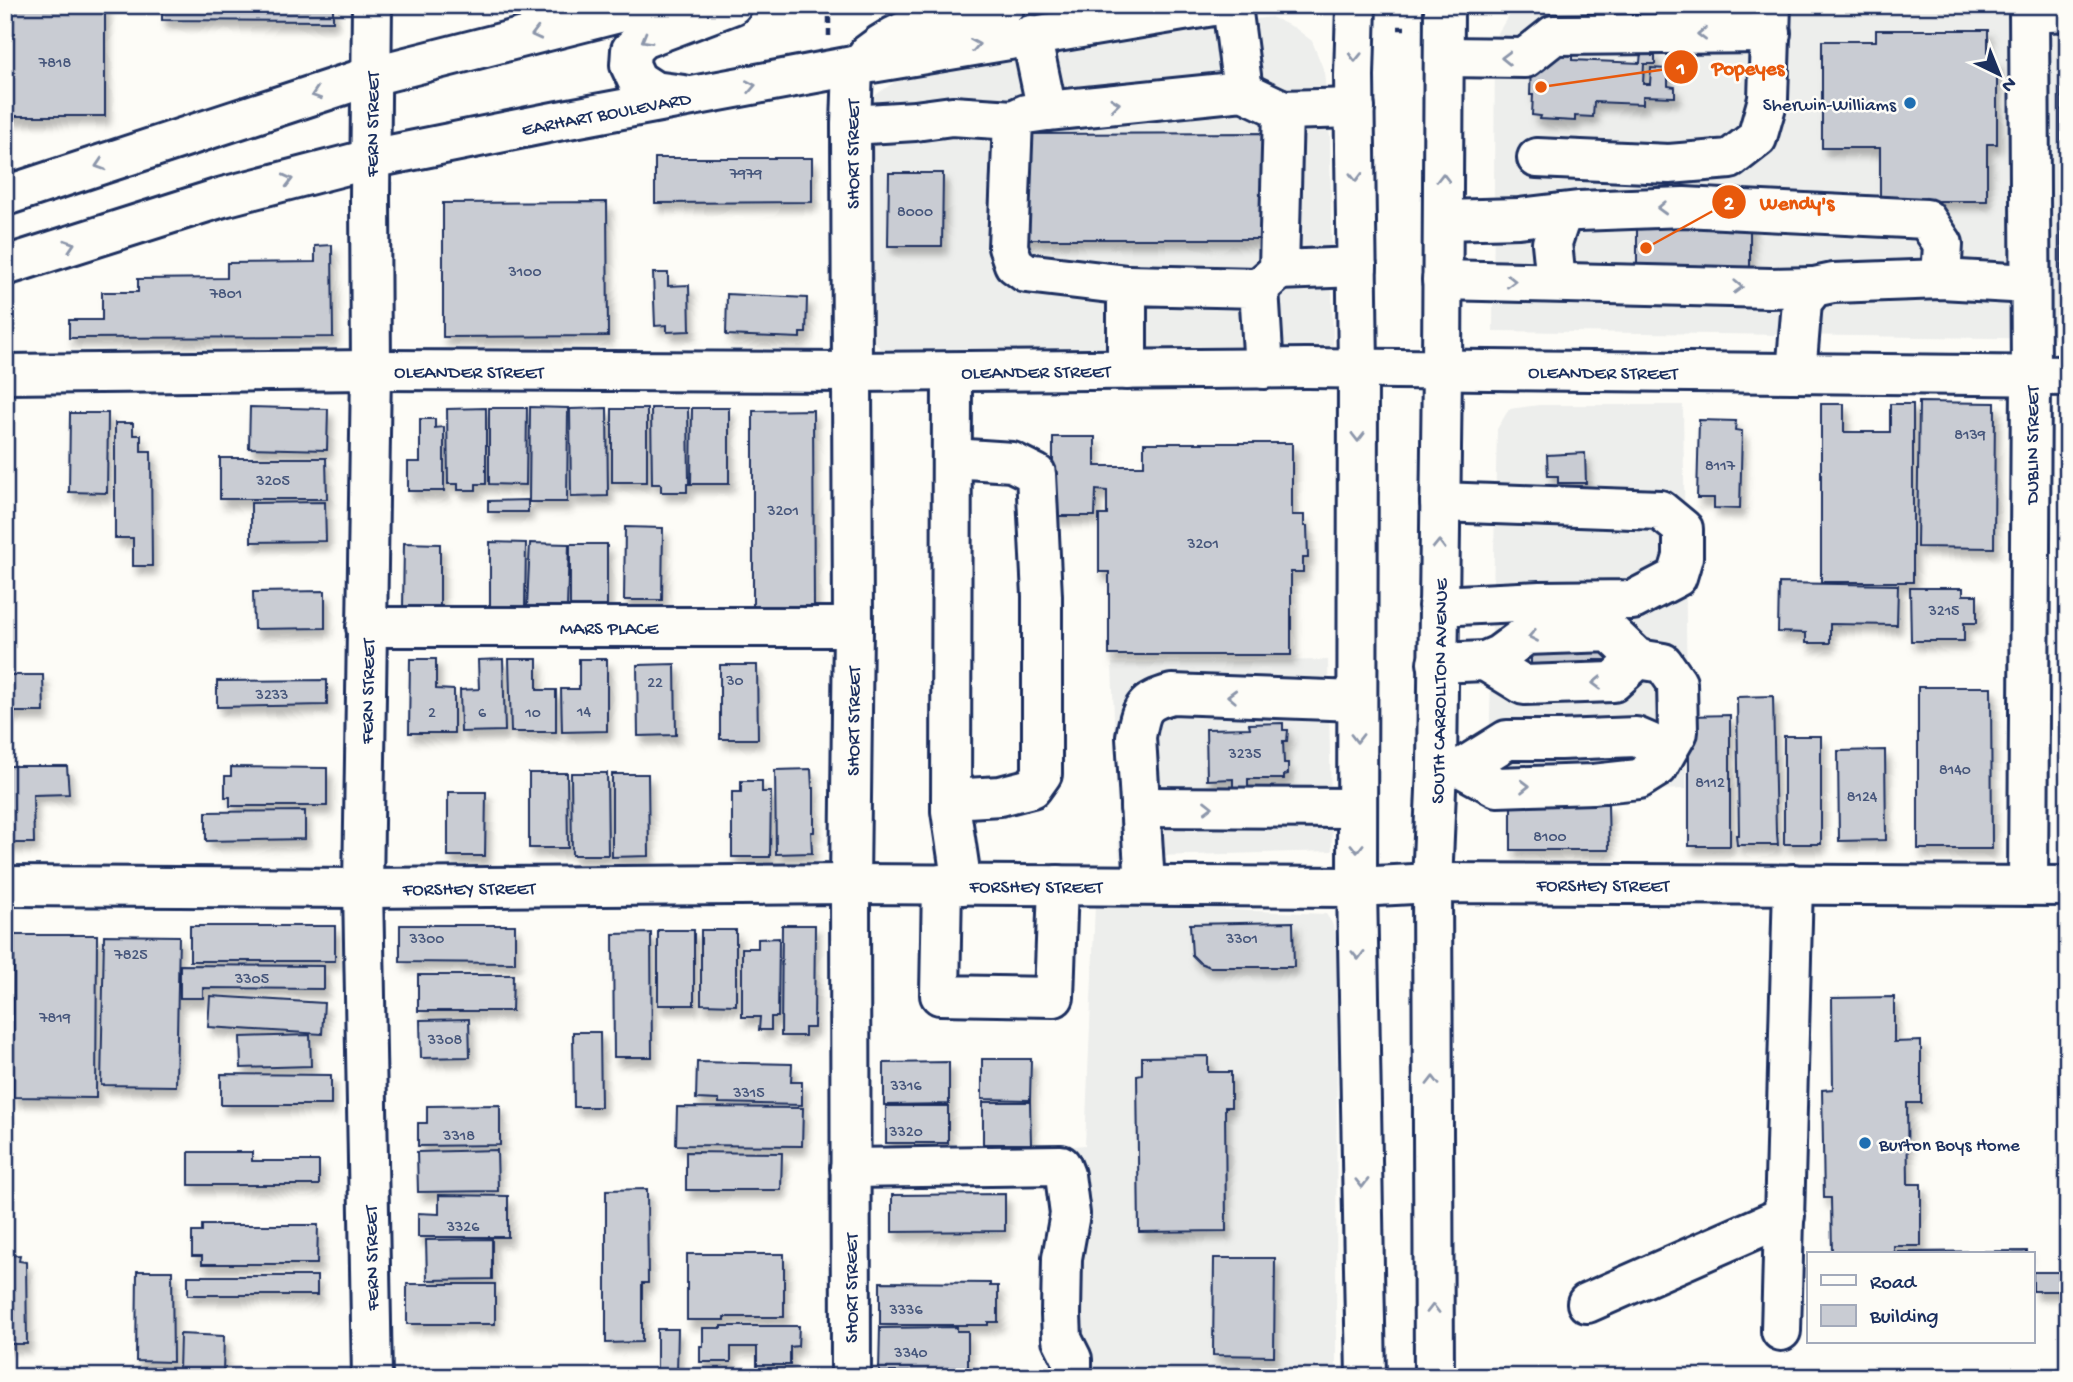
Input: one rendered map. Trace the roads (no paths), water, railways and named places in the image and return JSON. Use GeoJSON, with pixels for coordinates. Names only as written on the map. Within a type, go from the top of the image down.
{"type":"FeatureCollection","features":[{"type":"Feature","properties":{"kind":"street","name":"FERN STREET"},"geometry":{"type":"LineString","coordinates":[[372,5],[371,370],[363,888],[372,1377]]}},
{"type":"Feature","properties":{"kind":"street"},"geometry":{"type":"LineString","coordinates":[[5,196],[371,76],[650,5]]}},
{"type":"Feature","properties":{"kind":"street"},"geometry":{"type":"LineString","coordinates":[[696,96],[654,91],[637,80],[630,65],[631,50],[642,38],[732,5]]}},
{"type":"Feature","properties":{"kind":"street"},"geometry":{"type":"LineString","coordinates":[[841,52],[882,43],[922,25],[982,14],[1005,5]]}},
{"type":"Feature","properties":{"kind":"street","name":"EARHART BOULEVARD"},"geometry":{"type":"LineString","coordinates":[[5,266],[223,197],[370,159],[696,96],[841,52],[1031,35],[1219,5]]}},
{"type":"Feature","properties":{"kind":"street"},"geometry":{"type":"LineString","coordinates":[[1232,5],[1243,91]]}},
{"type":"Feature","properties":{"kind":"street"},"geometry":{"type":"LineString","coordinates":[[1356,5],[1357,887],[1366,1377]]}},
{"type":"Feature","properties":{"kind":"street","name":"SOUTH CARROLLTON AVENUE"},"geometry":{"type":"LineString","coordinates":[[1434,1377],[1432,883],[1449,767],[1437,663],[1444,5]]}},
{"type":"Feature","properties":{"kind":"street"},"geometry":{"type":"LineString","coordinates":[[2029,9],[2068,11]]}},
{"type":"Feature","properties":{"kind":"street","name":"DUBLIN STREET"},"geometry":{"type":"LineString","coordinates":[[2028,886],[2049,377],[2030,284],[2029,9]]}},
{"type":"Feature","properties":{"kind":"street"},"geometry":{"type":"LineString","coordinates":[[1444,57],[1525,58],[1554,36],[1559,20],[1771,19],[1768,99],[1757,138],[1730,159],[1668,164],[1537,158]]}},
{"type":"Feature","properties":{"kind":"street"},"geometry":{"type":"LineString","coordinates":[[1031,35],[1030,115],[1008,247],[1014,264],[1026,272],[1126,285],[1269,279],[1357,267]]}},
{"type":"Feature","properties":{"kind":"street","name":"SHORT STREET"},"geometry":{"type":"LineString","coordinates":[[841,52],[851,125],[851,1377]]}},
{"type":"Feature","properties":{"kind":"street"},"geometry":{"type":"LineString","coordinates":[[851,125],[952,116],[1030,115],[1243,91],[1283,110],[1355,108]]}},
{"type":"Feature","properties":{"kind":"street"},"geometry":{"type":"LineString","coordinates":[[1264,369],[1283,110]]}},
{"type":"Feature","properties":{"kind":"street"},"geometry":{"type":"LineString","coordinates":[[1443,220],[1684,207],[1926,219],[1943,244],[1941,279]]}},
{"type":"Feature","properties":{"kind":"street"},"geometry":{"type":"LineString","coordinates":[[1556,282],[1552,243],[1562,212]]}},
{"type":"Feature","properties":{"kind":"street"},"geometry":{"type":"LineString","coordinates":[[1443,280],[1770,288],[1941,279],[2030,284]]}},
{"type":"Feature","properties":{"kind":"street"},"geometry":{"type":"LineString","coordinates":[[1126,285],[1127,370]]}},
{"type":"Feature","properties":{"kind":"street"},"geometry":{"type":"LineString","coordinates":[[1796,373],[1802,302],[1814,287]]}},
{"type":"Feature","properties":{"kind":"street","name":"OLEANDER STREET"},"geometry":{"type":"LineString","coordinates":[[5,374],[371,370],[852,373],[1358,368],[2049,377]]}},
{"type":"Feature","properties":{"kind":"street"},"geometry":{"type":"LineString","coordinates":[[952,372],[952,884],[940,995],[1054,997],[1058,885]]}},
{"type":"Feature","properties":{"kind":"street"},"geometry":{"type":"LineString","coordinates":[[951,799],[1000,796],[1032,788],[1042,774],[1042,596],[1036,474],[1012,462],[952,458]]}},
{"type":"Feature","properties":{"kind":"street"},"geometry":{"type":"LineString","coordinates":[[1438,606],[1633,600],[1677,577],[1683,557],[1683,529],[1660,510],[1440,502]]}},
{"type":"Feature","properties":{"kind":"street","name":"MARS PLACE"},"geometry":{"type":"LineString","coordinates":[[366,627],[853,627]]}},
{"type":"Feature","properties":{"kind":"street"},"geometry":{"type":"LineString","coordinates":[[1437,663],[1485,661],[1499,655],[1526,635],[1610,632],[1638,659],[1663,663],[1677,683],[1678,732],[1658,767],[1639,779],[1593,784],[1497,787],[1449,767]]}},
{"type":"Feature","properties":{"kind":"street"},"geometry":{"type":"LineString","coordinates":[[1485,661],[1524,685],[1613,682],[1638,659]]}},
{"type":"Feature","properties":{"kind":"street"},"geometry":{"type":"LineString","coordinates":[[1144,885],[1136,737],[1140,714],[1154,699],[1172,694],[1357,701]]}},
{"type":"Feature","properties":{"kind":"street"},"geometry":{"type":"LineString","coordinates":[[1140,807],[1357,808]]}},
{"type":"Feature","properties":{"kind":"street","name":"FORSHEY STREET"},"geometry":{"type":"LineString","coordinates":[[5,886],[363,888],[952,884],[1357,887],[1432,883],[2068,886]]}},
{"type":"Feature","properties":{"kind":"street"},"geometry":{"type":"LineString","coordinates":[[1782,1331],[1793,884]]}},
{"type":"Feature","properties":{"kind":"street"},"geometry":{"type":"LineString","coordinates":[[850,1168],[1060,1165],[1065,1175],[1070,1213],[1062,1258],[1062,1339],[1072,1359],[1072,1377]]}},
{"type":"Feature","properties":{"kind":"street"},"geometry":{"type":"LineString","coordinates":[[1587,1303],[1785,1216]]}},
{"type":"Feature","properties":{"kind":"place","name":"Popeyes"},"geometry":{"type":"Point","coordinates":[1541,87]}},
{"type":"Feature","properties":{"kind":"place","name":"Sherwin-Williams"},"geometry":{"type":"Point","coordinates":[1910,103]}},
{"type":"Feature","properties":{"kind":"place","name":"Wendy's"},"geometry":{"type":"Point","coordinates":[1646,248]}},
{"type":"Feature","properties":{"kind":"place","name":"Burton Boys Home"},"geometry":{"type":"Point","coordinates":[1865,1143]}}]}
